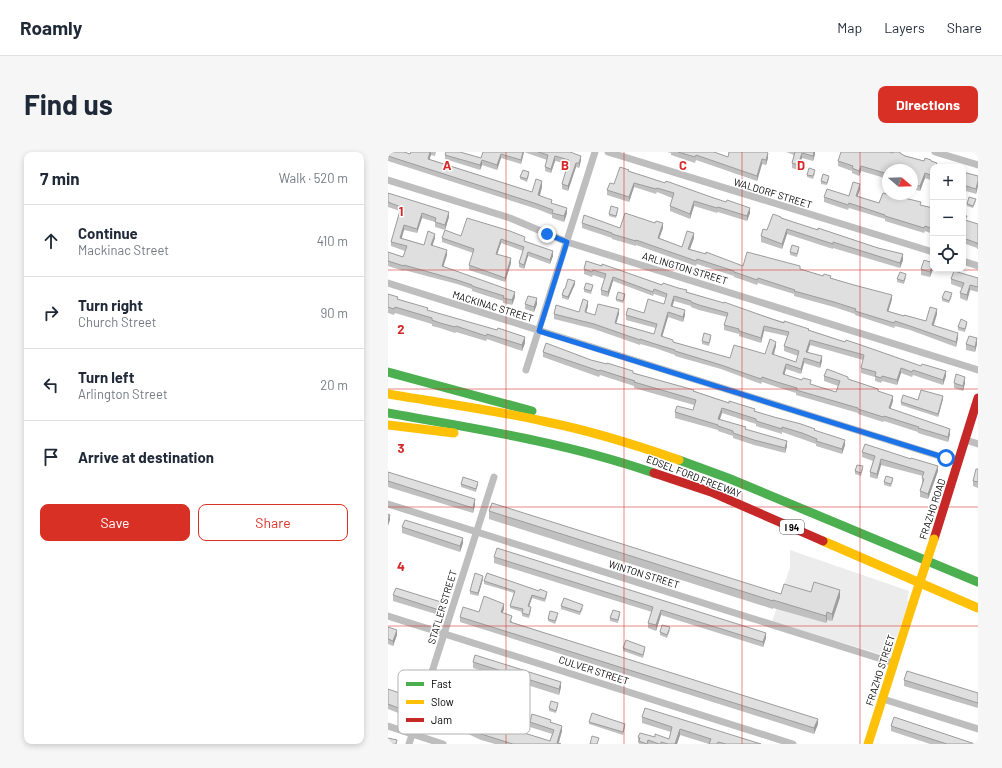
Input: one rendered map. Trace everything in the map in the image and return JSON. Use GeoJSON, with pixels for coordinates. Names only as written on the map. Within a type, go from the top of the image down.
{"type":"FeatureCollection","features":[{"type":"Feature","properties":{"kind":"main road"},"geometry":{"type":"LineString","coordinates":[[388,372],[623,434],[656,446],[686,462]]}},
{"type":"Feature","properties":{"kind":"main road","name":"EDSEL FORD FREEWAY"},"geometry":{"type":"LineString","coordinates":[[388,394],[549,422],[624,442],[686,462],[728,478],[978,582]]}},
{"type":"Feature","properties":{"kind":"main road","name":"FRAZHO ROAD"},"geometry":{"type":"LineString","coordinates":[[913,603],[966,440],[978,398]]}},
{"type":"Feature","properties":{"kind":"main road","name":"EDSEL FORD FREEWAY"},"geometry":{"type":"LineString","coordinates":[[388,414],[519,436],[623,462],[711,492],[978,608]]}},
{"type":"Feature","properties":{"kind":"main road"},"geometry":{"type":"LineString","coordinates":[[388,425],[507,441],[570,454],[623,462]]}},
{"type":"Feature","properties":{"kind":"main road","name":"FRAZHO STREET"},"geometry":{"type":"LineString","coordinates":[[868,744],[913,603]]}},
{"type":"Feature","properties":{"kind":"street"},"geometry":{"type":"LineString","coordinates":[[526,370],[595,152]]}},
{"type":"Feature","properties":{"kind":"street","name":"WALDORF STREET"},"geometry":{"type":"LineString","coordinates":[[608,152],[930,251]]}},
{"type":"Feature","properties":{"kind":"street"},"geometry":{"type":"LineString","coordinates":[[935,152],[978,165]]}},
{"type":"Feature","properties":{"kind":"street","name":"ARLINGTON STREET"},"geometry":{"type":"LineString","coordinates":[[388,180],[516,220],[567,242],[978,370]]}},
{"type":"Feature","properties":{"kind":"street"},"geometry":{"type":"LineString","coordinates":[[966,262],[978,266]]}},
{"type":"Feature","properties":{"kind":"street","name":"MACKINAC STREET"},"geometry":{"type":"LineString","coordinates":[[388,283],[958,462]]}},
{"type":"Feature","properties":{"kind":"street"},"geometry":{"type":"LineString","coordinates":[[966,440],[978,444]]}},
{"type":"Feature","properties":{"kind":"street","name":"STATLER STREET"},"geometry":{"type":"LineString","coordinates":[[432,670],[494,477]]}},
{"type":"Feature","properties":{"kind":"street","name":"WINTON STREET"},"geometry":{"type":"LineString","coordinates":[[388,504],[894,663]]}},
{"type":"Feature","properties":{"kind":"street","name":"CULVER STREET"},"geometry":{"type":"LineString","coordinates":[[388,616],[793,744]]}},
{"type":"Feature","properties":{"kind":"street"},"geometry":{"type":"LineString","coordinates":[[883,699],[978,729]]}},
{"type":"Feature","properties":{"kind":"street"},"geometry":{"type":"LineString","coordinates":[[388,726],[398,729]]}},
{"type":"Feature","properties":{"kind":"street"},"geometry":{"type":"LineString","coordinates":[[412,734],[443,744]]}},
{"type":"Feature","properties":{"kind":"street","name":"STATLER STREET"},"geometry":{"type":"LineString","coordinates":[[409,744],[412,734]]}},
{"type":"Feature","properties":{"kind":"shaded area"},"geometry":{"type":"Polygon","coordinates":[[[790,550],[909,591],[907,600],[909,602],[890,656],[836,641],[831,647],[770,628],[790,567],[790,550]]]}},
{"type":"Feature","properties":{"kind":"building"},"geometry":{"type":"Polygon","coordinates":[[[388,152],[404,152],[410,154],[411,152],[430,152],[428,159],[532,192],[536,179],[542,181],[538,195],[552,200],[551,203],[567,208],[564,216],[552,213],[553,210],[537,204],[388,156],[388,152]]]}},
{"type":"Feature","properties":{"kind":"building"},"geometry":{"type":"Polygon","coordinates":[[[446,152],[460,152],[481,158],[483,152],[523,152],[521,160],[501,154],[497,165],[482,160],[480,165],[445,155],[446,152]]]}},
{"type":"Feature","properties":{"kind":"building"},"geometry":{"type":"Polygon","coordinates":[[[538,152],[570,152],[581,156],[579,163],[576,163],[568,186],[562,184],[569,160],[555,156],[551,169],[545,167],[548,155],[538,152]]]}},
{"type":"Feature","properties":{"kind":"building"},"geometry":{"type":"Polygon","coordinates":[[[678,152],[714,152],[728,157],[729,152],[768,153],[766,160],[762,159],[757,176],[696,155],[695,157],[678,152]]]}},
{"type":"Feature","properties":{"kind":"building"},"geometry":{"type":"Polygon","coordinates":[[[795,152],[814,152],[813,156],[802,153],[798,165],[792,163],[795,152]]]}},
{"type":"Feature","properties":{"kind":"building"},"geometry":{"type":"Polygon","coordinates":[[[841,152],[900,152],[905,156],[924,161],[925,158],[937,163],[930,164],[930,175],[925,173],[920,186],[918,186],[918,164],[882,164],[882,172],[861,166],[859,171],[852,168],[853,166],[838,161],[841,152]]]}},
{"type":"Feature","properties":{"kind":"building"},"geometry":{"type":"Polygon","coordinates":[[[620,167],[665,183],[666,181],[726,202],[727,200],[750,208],[747,216],[694,201],[690,214],[670,206],[674,193],[657,188],[634,183],[629,197],[607,190],[610,183],[614,184],[620,167]]]}},
{"type":"Feature","properties":{"kind":"building"},"geometry":{"type":"Polygon","coordinates":[[[809,168],[815,170],[813,176],[807,175],[809,168]]]}},
{"type":"Feature","properties":{"kind":"building"},"geometry":{"type":"Polygon","coordinates":[[[523,170],[529,172],[527,179],[520,177],[523,170]]]}},
{"type":"Feature","properties":{"kind":"building"},"geometry":{"type":"Polygon","coordinates":[[[966,173],[978,176],[976,189],[966,186],[966,173]]]}},
{"type":"Feature","properties":{"kind":"building"},"geometry":{"type":"Polygon","coordinates":[[[823,174],[829,176],[827,183],[821,181],[823,174]]]}},
{"type":"Feature","properties":{"kind":"building"},"geometry":{"type":"Polygon","coordinates":[[[853,182],[860,184],[856,196],[879,203],[882,196],[882,200],[913,200],[921,202],[920,205],[930,207],[930,228],[925,226],[924,228],[849,203],[848,205],[824,197],[827,189],[849,196],[853,182]]]}},
{"type":"Feature","properties":{"kind":"building"},"geometry":{"type":"Polygon","coordinates":[[[388,193],[449,212],[445,225],[435,222],[436,218],[422,213],[417,229],[404,225],[400,238],[424,245],[428,231],[435,234],[431,245],[447,250],[442,266],[515,292],[512,300],[457,280],[388,261],[388,252],[403,257],[407,246],[391,242],[401,207],[388,202],[388,193]]]}},
{"type":"Feature","properties":{"kind":"building"},"geometry":{"type":"Polygon","coordinates":[[[969,197],[976,199],[973,206],[967,204],[969,197]]]}},
{"type":"Feature","properties":{"kind":"building"},"geometry":{"type":"Polygon","coordinates":[[[611,206],[618,208],[616,216],[609,214],[611,206]]]}},
{"type":"Feature","properties":{"kind":"building"},"geometry":{"type":"Polygon","coordinates":[[[625,213],[655,223],[656,221],[663,223],[658,238],[682,247],[687,231],[694,233],[688,249],[706,254],[706,252],[743,266],[747,252],[800,266],[800,269],[823,276],[824,274],[831,276],[830,278],[892,295],[887,311],[926,321],[930,307],[937,309],[932,325],[958,333],[956,342],[895,321],[894,323],[855,311],[856,309],[794,291],[795,290],[758,278],[757,280],[697,259],[696,261],[582,223],[584,215],[620,228],[625,213]]]}},
{"type":"Feature","properties":{"kind":"building"},"geometry":{"type":"Polygon","coordinates":[[[773,214],[818,230],[818,228],[878,248],[903,254],[900,263],[787,229],[782,244],[761,236],[763,229],[767,230],[773,214]]]}},
{"type":"Feature","properties":{"kind":"building"},"geometry":{"type":"Polygon","coordinates":[[[467,218],[510,231],[525,237],[524,241],[553,251],[550,260],[528,252],[524,265],[519,263],[524,247],[501,239],[496,254],[511,258],[505,278],[469,265],[474,249],[442,238],[445,230],[461,236],[467,218]]]}},
{"type":"Feature","properties":{"kind":"building"},"geometry":{"type":"Polygon","coordinates":[[[966,220],[978,224],[978,244],[966,239],[966,220]]]}},
{"type":"Feature","properties":{"kind":"building"},"geometry":{"type":"Polygon","coordinates":[[[792,245],[799,247],[797,254],[790,252],[792,245]]]}},
{"type":"Feature","properties":{"kind":"building"},"geometry":{"type":"Polygon","coordinates":[[[924,260],[930,262],[930,272],[921,269],[924,260]]]}},
{"type":"Feature","properties":{"kind":"building"},"geometry":{"type":"Polygon","coordinates":[[[586,261],[602,266],[602,264],[662,285],[663,283],[687,290],[686,292],[724,302],[845,342],[846,340],[921,366],[922,364],[946,371],[943,380],[913,370],[912,372],[901,368],[897,380],[882,376],[881,378],[875,376],[876,372],[861,368],[864,355],[810,340],[806,352],[822,356],[820,363],[804,358],[801,369],[786,364],[783,374],[802,380],[803,378],[811,380],[810,384],[836,392],[840,381],[824,376],[827,369],[848,377],[848,379],[878,389],[878,391],[893,396],[889,408],[950,429],[948,437],[796,390],[797,388],[762,377],[761,379],[594,324],[554,314],[556,305],[579,312],[583,299],[588,301],[585,312],[595,315],[598,304],[619,309],[615,323],[654,334],[657,324],[626,315],[628,308],[644,313],[648,299],[664,304],[667,294],[654,289],[653,292],[613,277],[608,292],[601,290],[606,274],[584,269],[586,261]],[[674,296],[671,306],[685,310],[683,317],[668,312],[661,336],[673,340],[673,342],[730,358],[734,345],[765,354],[770,339],[776,342],[772,354],[796,362],[799,351],[784,346],[789,332],[764,326],[761,338],[724,325],[728,313],[699,305],[674,296]]]}},
{"type":"Feature","properties":{"kind":"building"},"geometry":{"type":"Polygon","coordinates":[[[900,272],[906,274],[904,281],[897,279],[900,272]]]}},
{"type":"Feature","properties":{"kind":"building"},"geometry":{"type":"Polygon","coordinates":[[[954,272],[978,278],[978,287],[970,285],[967,295],[960,293],[964,283],[951,279],[954,272]]]}},
{"type":"Feature","properties":{"kind":"building"},"geometry":{"type":"Polygon","coordinates":[[[568,279],[575,281],[568,297],[562,295],[568,279]]]}},
{"type":"Feature","properties":{"kind":"building"},"geometry":{"type":"Polygon","coordinates":[[[586,283],[593,285],[591,291],[584,289],[586,283]]]}},
{"type":"Feature","properties":{"kind":"building"},"geometry":{"type":"Polygon","coordinates":[[[945,291],[952,293],[949,301],[942,298],[945,291]]]}},
{"type":"Feature","properties":{"kind":"building"},"geometry":{"type":"Polygon","coordinates":[[[618,292],[625,294],[623,301],[616,299],[618,292]]]}},
{"type":"Feature","properties":{"kind":"building"},"geometry":{"type":"Polygon","coordinates":[[[388,294],[398,297],[397,299],[428,308],[427,310],[497,330],[498,328],[525,337],[522,345],[487,334],[486,336],[456,326],[440,323],[432,320],[432,318],[395,307],[394,309],[388,307],[388,294]]]}},
{"type":"Feature","properties":{"kind":"building"},"geometry":{"type":"Polygon","coordinates":[[[528,296],[537,298],[534,307],[525,304],[528,296]]]}},
{"type":"Feature","properties":{"kind":"building"},"geometry":{"type":"Polygon","coordinates":[[[961,319],[967,322],[965,329],[958,327],[961,319]]]}},
{"type":"Feature","properties":{"kind":"building"},"geometry":{"type":"Polygon","coordinates":[[[704,333],[711,335],[709,343],[702,341],[704,333]]]}},
{"type":"Feature","properties":{"kind":"building"},"geometry":{"type":"Polygon","coordinates":[[[969,336],[977,338],[975,347],[966,344],[969,336]]]}},
{"type":"Feature","properties":{"kind":"building"},"geometry":{"type":"Polygon","coordinates":[[[546,343],[591,360],[633,371],[633,373],[694,390],[693,391],[729,403],[729,401],[755,409],[754,411],[815,429],[814,430],[845,440],[842,449],[816,441],[817,439],[802,433],[756,421],[756,419],[722,408],[718,419],[746,427],[745,429],[787,441],[785,448],[733,433],[733,431],[718,425],[675,412],[677,406],[693,410],[696,400],[634,382],[635,381],[600,370],[599,371],[543,352],[546,343]]]}},
{"type":"Feature","properties":{"kind":"building"},"geometry":{"type":"Polygon","coordinates":[[[956,374],[965,377],[963,386],[954,383],[956,374]]]}},
{"type":"Feature","properties":{"kind":"building"},"geometry":{"type":"Polygon","coordinates":[[[921,390],[943,396],[938,414],[901,402],[903,395],[918,400],[921,390]]]}},
{"type":"Feature","properties":{"kind":"building"},"geometry":{"type":"Polygon","coordinates":[[[865,444],[938,466],[928,494],[920,491],[924,479],[922,478],[924,472],[881,459],[877,474],[870,472],[875,456],[862,452],[865,444]]]}},
{"type":"Feature","properties":{"kind":"building"},"geometry":{"type":"Polygon","coordinates":[[[857,465],[863,466],[861,473],[855,471],[857,465]]]}},
{"type":"Feature","properties":{"kind":"building"},"geometry":{"type":"Polygon","coordinates":[[[976,469],[978,469],[978,482],[973,481],[976,469]]]}},
{"type":"Feature","properties":{"kind":"building"},"geometry":{"type":"Polygon","coordinates":[[[388,472],[475,499],[473,508],[388,481],[388,472]]]}},
{"type":"Feature","properties":{"kind":"building"},"geometry":{"type":"Polygon","coordinates":[[[886,476],[893,478],[891,484],[884,482],[886,476]]]}},
{"type":"Feature","properties":{"kind":"building"},"geometry":{"type":"Polygon","coordinates":[[[463,477],[478,482],[476,489],[461,484],[463,477]]]}},
{"type":"Feature","properties":{"kind":"building"},"geometry":{"type":"Polygon","coordinates":[[[492,503],[781,594],[784,584],[811,592],[814,582],[840,590],[832,614],[827,612],[826,616],[773,601],[489,511],[492,503]]]}},
{"type":"Feature","properties":{"kind":"building"},"geometry":{"type":"Polygon","coordinates":[[[405,520],[463,538],[460,546],[402,527],[405,520]]]}},
{"type":"Feature","properties":{"kind":"building"},"geometry":{"type":"Polygon","coordinates":[[[497,548],[766,633],[763,642],[661,610],[656,625],[648,623],[653,607],[494,557],[497,548]]]}},
{"type":"Feature","properties":{"kind":"building"},"geometry":{"type":"Polygon","coordinates":[[[475,573],[483,576],[478,593],[470,591],[475,573]]]}},
{"type":"Feature","properties":{"kind":"building"},"geometry":{"type":"Polygon","coordinates":[[[487,573],[539,591],[540,589],[547,592],[545,599],[532,595],[528,606],[531,607],[529,615],[522,613],[523,609],[510,606],[515,591],[484,581],[487,573]]]}},
{"type":"Feature","properties":{"kind":"building"},"geometry":{"type":"Polygon","coordinates":[[[396,588],[441,602],[439,610],[393,595],[396,588]]]}},
{"type":"Feature","properties":{"kind":"building"},"geometry":{"type":"Polygon","coordinates":[[[484,596],[504,604],[501,612],[512,616],[510,622],[818,719],[814,728],[460,617],[463,607],[479,612],[484,596]]]}},
{"type":"Feature","properties":{"kind":"building"},"geometry":{"type":"Polygon","coordinates":[[[564,598],[583,605],[580,612],[561,606],[564,598]]]}},
{"type":"Feature","properties":{"kind":"building"},"geometry":{"type":"Polygon","coordinates":[[[613,610],[620,612],[618,620],[610,618],[613,610]]]}},
{"type":"Feature","properties":{"kind":"building"},"geometry":{"type":"Polygon","coordinates":[[[550,611],[558,613],[555,621],[548,619],[550,611]]]}},
{"type":"Feature","properties":{"kind":"building"},"geometry":{"type":"Polygon","coordinates":[[[662,625],[670,627],[667,635],[660,632],[662,625]]]}},
{"type":"Feature","properties":{"kind":"building"},"geometry":{"type":"Polygon","coordinates":[[[388,627],[397,630],[393,641],[388,639],[388,627]]]}},
{"type":"Feature","properties":{"kind":"building"},"geometry":{"type":"Polygon","coordinates":[[[626,640],[645,647],[643,655],[623,648],[626,640]]]}},
{"type":"Feature","properties":{"kind":"building"},"geometry":{"type":"Polygon","coordinates":[[[475,655],[523,670],[498,670],[473,662],[475,655]]]}},
{"type":"Feature","properties":{"kind":"building"},"geometry":{"type":"Polygon","coordinates":[[[907,671],[978,693],[978,703],[904,680],[907,671]]]}},
{"type":"Feature","properties":{"kind":"building"},"geometry":{"type":"Polygon","coordinates":[[[530,672],[561,682],[559,689],[530,680],[530,672]]]}},
{"type":"Feature","properties":{"kind":"building"},"geometry":{"type":"Polygon","coordinates":[[[388,689],[398,692],[398,708],[388,704],[388,689]]]}},
{"type":"Feature","properties":{"kind":"building"},"geometry":{"type":"Polygon","coordinates":[[[551,701],[558,703],[556,711],[549,708],[551,701]]]}},
{"type":"Feature","properties":{"kind":"building"},"geometry":{"type":"Polygon","coordinates":[[[645,708],[761,744],[726,744],[718,742],[717,744],[709,744],[711,739],[680,729],[675,744],[661,742],[661,744],[659,744],[648,740],[647,744],[639,741],[640,738],[638,737],[640,733],[655,737],[655,734],[669,739],[672,727],[642,717],[645,708]]]}},
{"type":"Feature","properties":{"kind":"building"},"geometry":{"type":"Polygon","coordinates":[[[592,713],[625,724],[623,732],[589,722],[592,713]]]}},
{"type":"Feature","properties":{"kind":"building"},"geometry":{"type":"Polygon","coordinates":[[[532,714],[551,720],[550,722],[562,726],[557,743],[561,744],[513,744],[481,734],[527,734],[550,741],[554,730],[530,722],[532,714]]]}},
{"type":"Feature","properties":{"kind":"building"},"geometry":{"type":"Polygon","coordinates":[[[894,717],[975,744],[947,744],[891,726],[894,717]]]}},
{"type":"Feature","properties":{"kind":"building"},"geometry":{"type":"Polygon","coordinates":[[[592,736],[599,738],[597,744],[590,744],[592,736]]]}},
{"type":"Feature","properties":{"kind":"building"},"geometry":{"type":"Polygon","coordinates":[[[388,738],[397,740],[396,744],[388,744],[388,738]]]}},
{"type":"Feature","properties":{"kind":"traffic: fast"},"geometry":{"type":"LineString","coordinates":[[388,372],[532,411]]}},
{"type":"Feature","properties":{"kind":"traffic: fast"},"geometry":{"type":"LineString","coordinates":[[388,413],[489,431],[556,445],[622,462],[654,473]]}},
{"type":"Feature","properties":{"kind":"traffic: fast"},"geometry":{"type":"LineString","coordinates":[[679,460],[728,478],[978,582]]}},
{"type":"Feature","properties":{"kind":"traffic: slow"},"geometry":{"type":"LineString","coordinates":[[388,394],[488,410],[564,426],[614,439],[679,460]]}},
{"type":"Feature","properties":{"kind":"traffic: slow"},"geometry":{"type":"LineString","coordinates":[[388,425],[454,433]]}},
{"type":"Feature","properties":{"kind":"traffic: slow"},"geometry":{"type":"LineString","coordinates":[[913,603],[934,539]]}},
{"type":"Feature","properties":{"kind":"traffic: slow"},"geometry":{"type":"LineString","coordinates":[[823,541],[978,608]]}},
{"type":"Feature","properties":{"kind":"traffic: slow"},"geometry":{"type":"LineString","coordinates":[[868,744],[913,603]]}},
{"type":"Feature","properties":{"kind":"traffic: jam"},"geometry":{"type":"LineString","coordinates":[[934,539],[978,398]]}},
{"type":"Feature","properties":{"kind":"traffic: jam"},"geometry":{"type":"LineString","coordinates":[[654,473],[711,492],[823,541]]}},
{"type":"Feature","properties":{"kind":"route"},"geometry":{"type":"LineString","coordinates":[[547,234],[567,242],[539,331],[946,458]]}}]}
